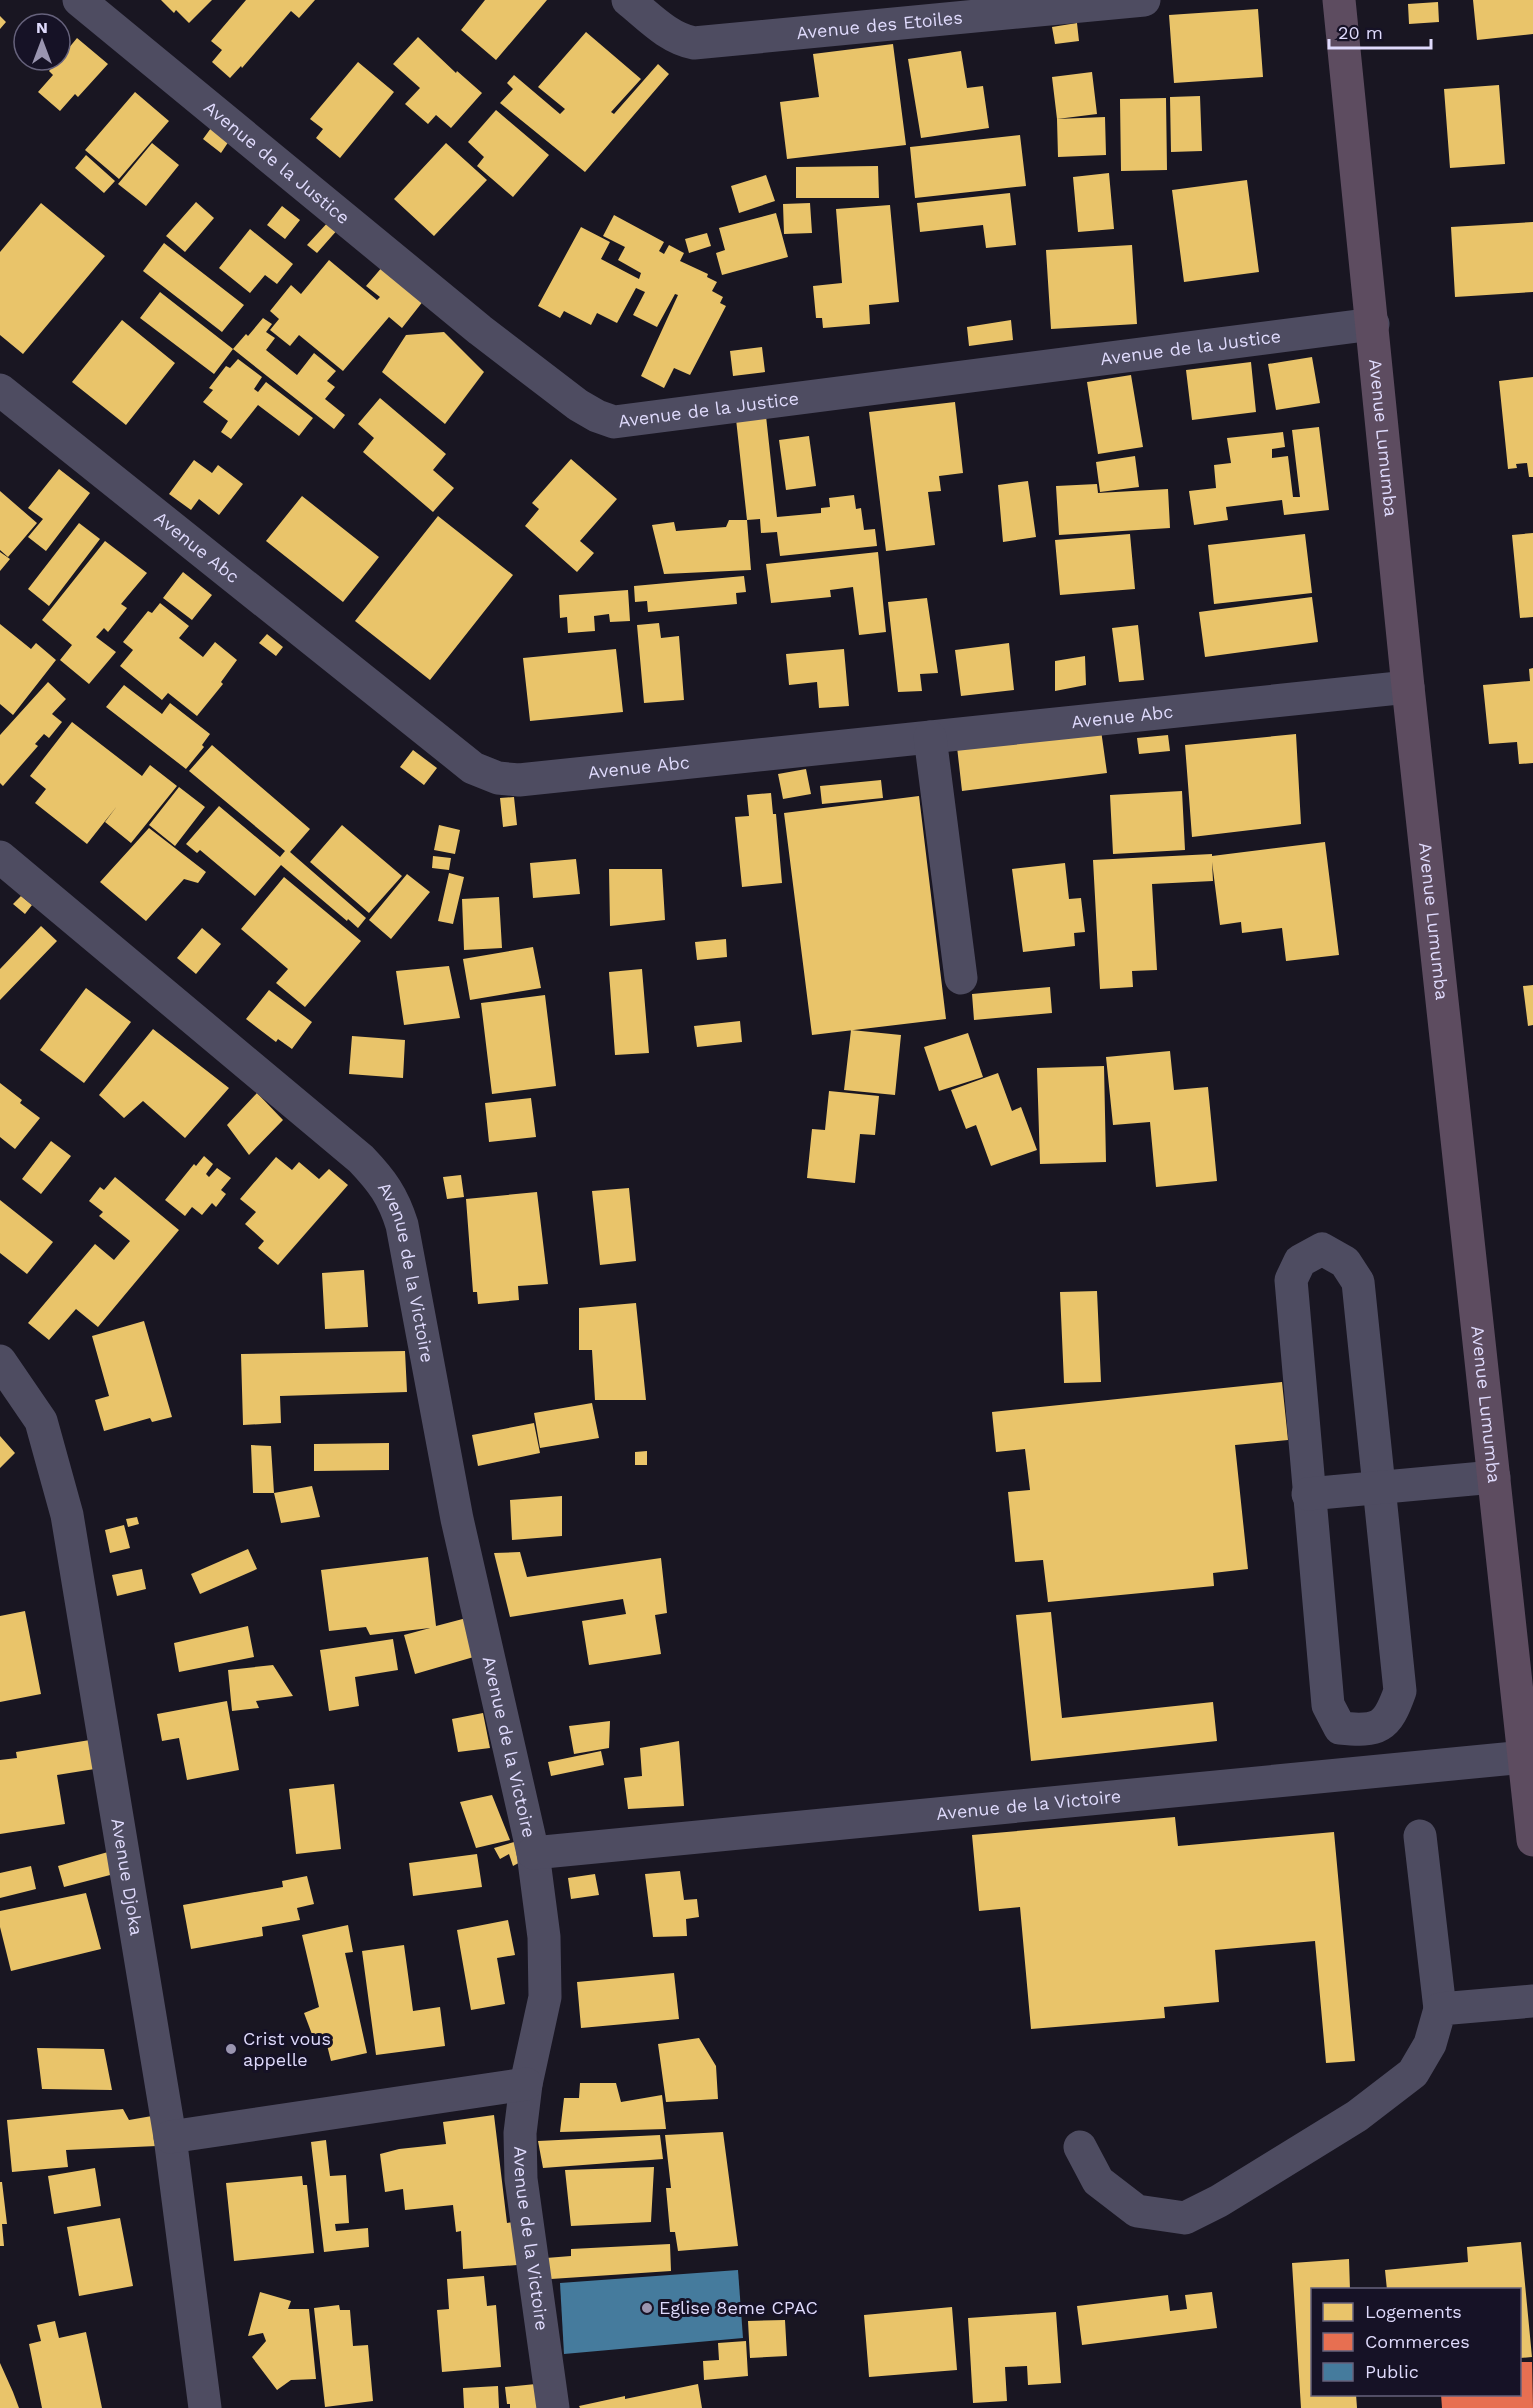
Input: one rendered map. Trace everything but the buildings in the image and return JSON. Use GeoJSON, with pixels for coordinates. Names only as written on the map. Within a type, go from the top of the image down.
{"type":"FeatureCollection","features":[{"type":"Feature","properties":{"kind":"highway","name":"Avenue Lumumba"},"geometry":{"type":"LineString","coordinates":[[1339,0],[1408,687],[1533,1840]]}},
{"type":"Feature","properties":{"kind":"street","name":"Avenue de la Justice"},"geometry":{"type":"LineString","coordinates":[[79,0],[480,330],[578,405],[597,416],[614,422],[1373,324]]}},
{"type":"Feature","properties":{"kind":"street","name":"Avenue des Etoiles"},"geometry":{"type":"LineString","coordinates":[[628,0],[673,36],[694,43],[1144,0]]}},
{"type":"Feature","properties":{"kind":"street","name":"Avenue Abc"},"geometry":{"type":"LineString","coordinates":[[0,390],[473,768],[498,778],[519,780],[1408,687]]}},
{"type":"Feature","properties":{"kind":"street"},"geometry":{"type":"LineString","coordinates":[[930,737],[961,978]]}},
{"type":"Feature","properties":{"kind":"street","name":"Avenue de la Victoire"},"geometry":{"type":"LineString","coordinates":[[0,857],[361,1159],[381,1180],[395,1203],[402,1225],[457,1519],[533,1853],[544,1937],[545,1997],[526,2084],[520,2133],[521,2179],[553,2408]]}},
{"type":"Feature","properties":{"kind":"street"},"geometry":{"type":"LineString","coordinates":[[1322,1249],[1345,1262],[1358,1282],[1379,1489],[1400,1691],[1391,1717],[1367,1731],[1340,1728],[1328,1705],[1308,1494],[1291,1280],[1300,1261],[1322,1249]]}},
{"type":"Feature","properties":{"kind":"street","name":"Avenue Djoka"},"geometry":{"type":"LineString","coordinates":[[0,1361],[41,1421],[68,1515],[170,2137],[205,2408]]}},
{"type":"Feature","properties":{"kind":"street"},"geometry":{"type":"LineString","coordinates":[[1308,1494],[1494,1477]]}},
{"type":"Feature","properties":{"kind":"street","name":"Avenue de la Victoire"},"geometry":{"type":"LineString","coordinates":[[533,1853],[1525,1757]]}},
{"type":"Feature","properties":{"kind":"street"},"geometry":{"type":"LineString","coordinates":[[1080,2147],[1098,2181],[1137,2211],[1185,2218],[1219,2201],[1358,2116],[1413,2073],[1430,2044],[1440,2009],[1420,1836]]}},
{"type":"Feature","properties":{"kind":"street"},"geometry":{"type":"LineString","coordinates":[[1440,2009],[1533,2001]]}},
{"type":"Feature","properties":{"kind":"street"},"geometry":{"type":"LineString","coordinates":[[170,2137],[526,2084]]}},
{"type":"Feature","properties":{"kind":"place","name":"Crist vous appelle"},"geometry":{"type":"Point","coordinates":[231,2049]}},
{"type":"Feature","properties":{"kind":"place","name":"Eglise 8eme CPAC"},"geometry":{"type":"Point","coordinates":[647,2308]}}]}
